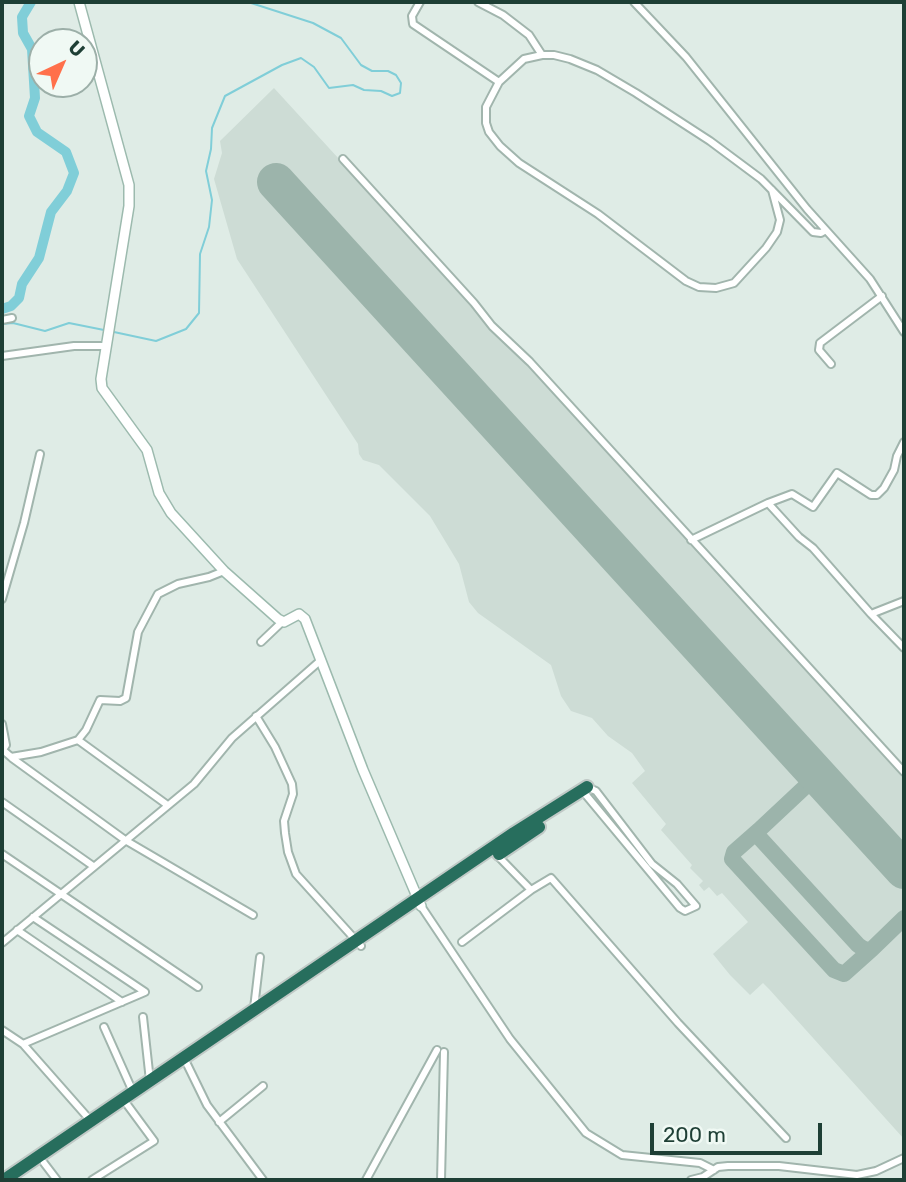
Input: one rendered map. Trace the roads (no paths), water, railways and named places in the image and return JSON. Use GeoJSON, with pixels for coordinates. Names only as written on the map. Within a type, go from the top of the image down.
{"type":"FeatureCollection","features":[{"type":"Feature","properties":{"kind":"highway"},"geometry":{"type":"LineString","coordinates":[[460,874],[497,855],[587,791]]}},
{"type":"Feature","properties":{"kind":"highway"},"geometry":{"type":"LineString","coordinates":[[4,1180],[186,1062],[460,874],[587,791]]}},
{"type":"Feature","properties":{"kind":"highway"},"geometry":{"type":"LineString","coordinates":[[228,1032],[253,1010],[359,944]]}},
{"type":"Feature","properties":{"kind":"highway"},"geometry":{"type":"LineString","coordinates":[[18,1180],[44,1163],[89,1124]]}},
{"type":"Feature","properties":{"kind":"street"},"geometry":{"type":"LineString","coordinates":[[79,2],[129,184],[129,206],[101,379],[105,394],[147,450],[165,506],[224,571],[273,616],[283,621]]}},
{"type":"Feature","properties":{"kind":"street"},"geometry":{"type":"LineString","coordinates":[[420,2],[412,16],[413,24],[499,82]]}},
{"type":"Feature","properties":{"kind":"street"},"geometry":{"type":"LineString","coordinates":[[478,2],[503,15],[529,35],[542,55]]}},
{"type":"Feature","properties":{"kind":"street"},"geometry":{"type":"LineString","coordinates":[[634,2],[686,57],[882,296],[904,332]]}},
{"type":"Feature","properties":{"kind":"street"},"geometry":{"type":"LineString","coordinates":[[772,190],[780,220],[777,232],[766,248],[734,282],[716,288],[699,287],[686,281],[596,213],[519,163],[500,146],[489,132],[485,115],[490,97],[499,82],[517,64],[531,57],[554,55],[570,59],[597,70],[710,141],[761,179],[772,190],[813,232],[821,233],[826,230]]}},
{"type":"Feature","properties":{"kind":"street"},"geometry":{"type":"LineString","coordinates":[[343,159],[478,306],[492,326],[530,362],[904,772]]}},
{"type":"Feature","properties":{"kind":"street"},"geometry":{"type":"LineString","coordinates":[[831,364],[819,350],[820,343],[882,296]]}},
{"type":"Feature","properties":{"kind":"street"},"geometry":{"type":"LineString","coordinates":[[2,320],[12,318]]}},
{"type":"Feature","properties":{"kind":"street"},"geometry":{"type":"LineString","coordinates":[[2,356],[74,346],[106,346]]}},
{"type":"Feature","properties":{"kind":"street"},"geometry":{"type":"LineString","coordinates":[[691,540],[792,494],[813,507],[837,473],[871,495],[877,495],[884,488],[904,442]]}},
{"type":"Feature","properties":{"kind":"street"},"geometry":{"type":"LineString","coordinates":[[2,599],[40,454]]}},
{"type":"Feature","properties":{"kind":"street"},"geometry":{"type":"LineString","coordinates":[[768,503],[904,648]]}},
{"type":"Feature","properties":{"kind":"street"},"geometry":{"type":"LineString","coordinates":[[11,757],[41,752],[78,740],[100,701],[120,701],[126,698],[138,632],[158,594],[178,584],[224,571]]}},
{"type":"Feature","properties":{"kind":"street"},"geometry":{"type":"LineString","coordinates":[[871,614],[904,601]]}},
{"type":"Feature","properties":{"kind":"street"},"geometry":{"type":"LineString","coordinates":[[261,642],[283,621],[302,615],[419,902],[510,1039],[586,1133],[622,1155],[700,1163],[714,1170]]}},
{"type":"Feature","properties":{"kind":"street"},"geometry":{"type":"LineString","coordinates":[[2,943],[194,783],[232,738],[321,660]]}},
{"type":"Feature","properties":{"kind":"street"},"geometry":{"type":"LineString","coordinates":[[256,716],[275,747],[292,784],[293,794],[284,821],[288,852],[296,874],[359,944]]}},
{"type":"Feature","properties":{"kind":"street"},"geometry":{"type":"LineString","coordinates":[[2,724],[6,745],[2,751],[125,839],[253,915]]}},
{"type":"Feature","properties":{"kind":"street"},"geometry":{"type":"LineString","coordinates":[[78,740],[166,804]]}},
{"type":"Feature","properties":{"kind":"street"},"geometry":{"type":"LineString","coordinates":[[587,791],[596,791],[652,864],[677,884],[696,906],[685,911],[680,908],[587,791]]}},
{"type":"Feature","properties":{"kind":"street"},"geometry":{"type":"LineString","coordinates":[[2,802],[93,866]]}},
{"type":"Feature","properties":{"kind":"street"},"geometry":{"type":"LineString","coordinates":[[2,854],[198,987]]}},
{"type":"Feature","properties":{"kind":"street"},"geometry":{"type":"LineString","coordinates":[[497,855],[531,890]]}},
{"type":"Feature","properties":{"kind":"street"},"geometry":{"type":"LineString","coordinates":[[462,942],[531,890],[549,878],[552,879],[678,1023],[786,1138]]}},
{"type":"Feature","properties":{"kind":"street"},"geometry":{"type":"LineString","coordinates":[[23,1044],[145,991],[33,917]]}},
{"type":"Feature","properties":{"kind":"street"},"geometry":{"type":"LineString","coordinates":[[17,930],[122,1002]]}},
{"type":"Feature","properties":{"kind":"street"},"geometry":{"type":"LineString","coordinates":[[253,1010],[260,957]]}},
{"type":"Feature","properties":{"kind":"street"},"geometry":{"type":"LineString","coordinates":[[143,1017],[152,1084]]}},
{"type":"Feature","properties":{"kind":"street"},"geometry":{"type":"LineString","coordinates":[[92,1180],[154,1141],[128,1098],[104,1027]]}},
{"type":"Feature","properties":{"kind":"street"},"geometry":{"type":"LineString","coordinates":[[2,1030],[23,1044],[89,1124]]}},
{"type":"Feature","properties":{"kind":"street"},"geometry":{"type":"LineString","coordinates":[[366,1180],[440,1051],[441,1180]]}},
{"type":"Feature","properties":{"kind":"street"},"geometry":{"type":"LineString","coordinates":[[186,1062],[219,1122],[263,1180]]}},
{"type":"Feature","properties":{"kind":"street"},"geometry":{"type":"LineString","coordinates":[[219,1122],[263,1086]]}},
{"type":"Feature","properties":{"kind":"street"},"geometry":{"type":"LineString","coordinates":[[693,1180],[728,1166],[779,1166],[857,1175],[876,1171],[904,1158]]}},
{"type":"Feature","properties":{"kind":"street"},"geometry":{"type":"LineString","coordinates":[[44,1163],[57,1180]]}},
{"type":"Feature","properties":{"kind":"waterway"},"geometry":{"type":"LineString","coordinates":[[2,309],[11,306],[19,298],[22,284],[39,258],[51,212],[67,191],[74,173],[66,152],[37,132],[29,116],[35,98],[32,49],[23,33],[22,17],[31,2]]}},
{"type":"Feature","properties":{"kind":"waterway"},"geometry":{"type":"LineString","coordinates":[[114,332],[156,341],[186,329],[199,313],[200,254],[209,227],[212,200],[206,171],[212,128],[225,96],[282,65],[301,58],[314,67],[329,88],[353,85],[392,96],[400,93],[401,83],[396,75],[388,71],[372,71],[361,65],[341,38],[313,23],[248,2]]}},
{"type":"Feature","properties":{"kind":"waterway"},"geometry":{"type":"LineString","coordinates":[[2,324],[13,323],[45,331],[69,323],[104,330]]}}]}
